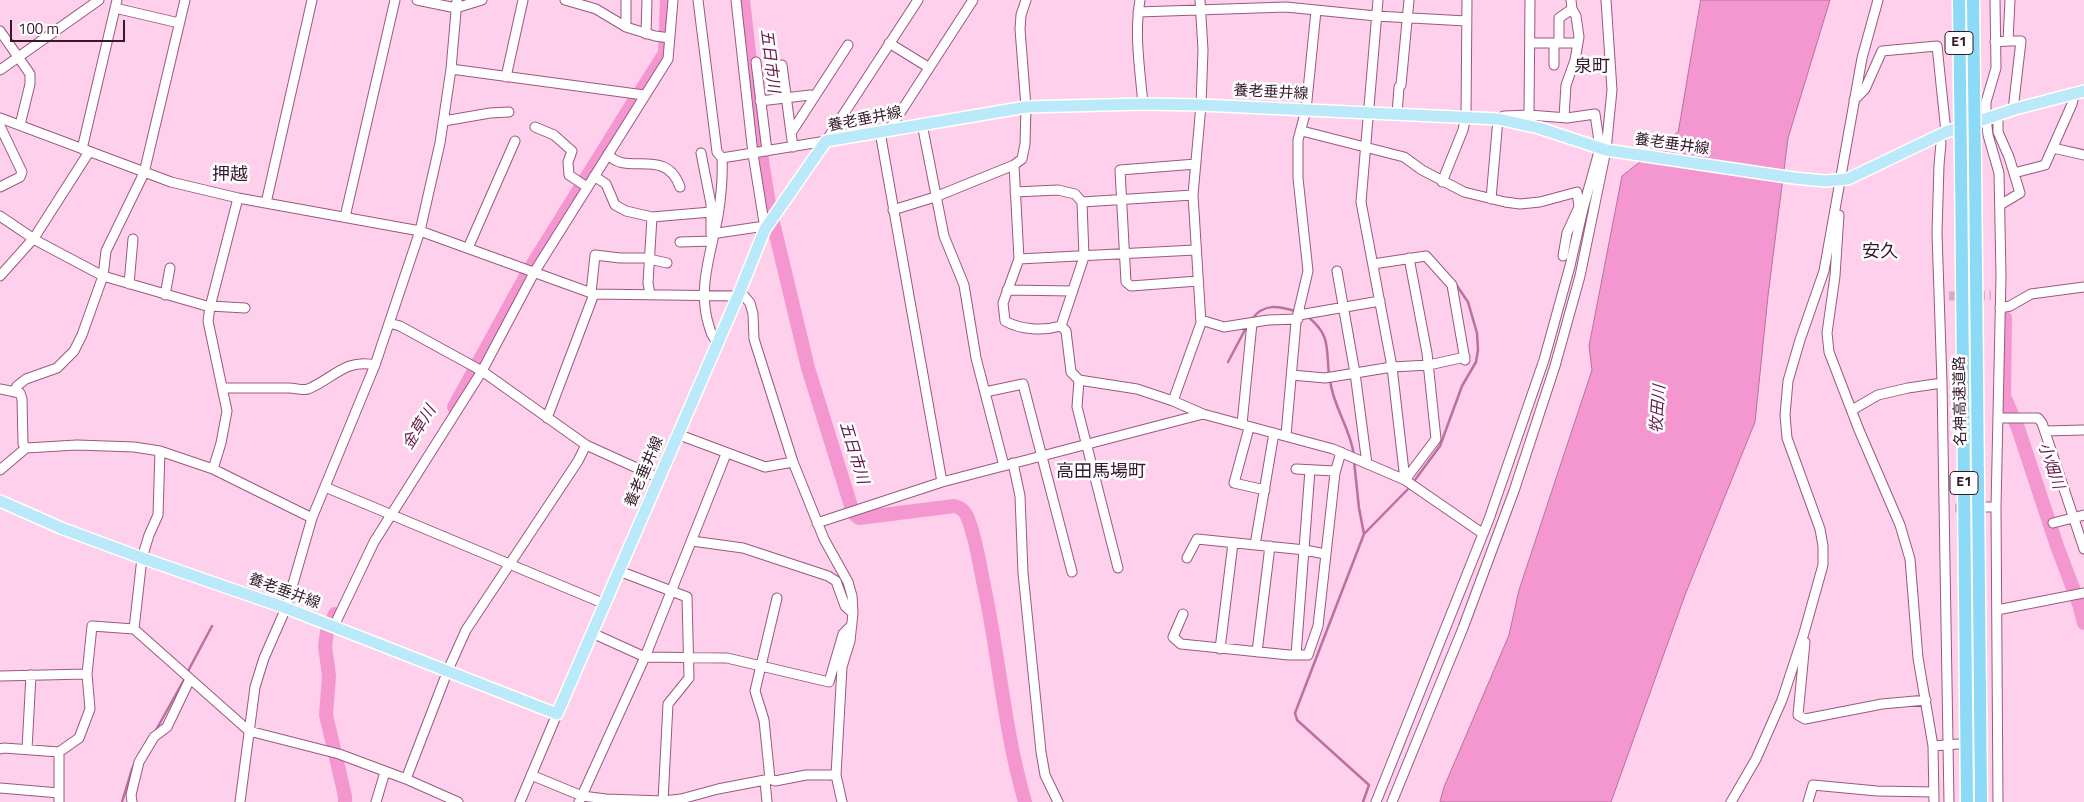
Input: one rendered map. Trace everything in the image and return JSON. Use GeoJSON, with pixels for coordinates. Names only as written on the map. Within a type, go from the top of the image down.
{"type":"FeatureCollection","features":[{"type":"Feature","properties":{"kind":"highway","name":"名神高速道路"},"geometry":{"type":"LineString","coordinates":[[1959,0],[1967,802]]}},
{"type":"Feature","properties":{"kind":"highway","name":"名神高速道路"},"geometry":{"type":"LineString","coordinates":[[1972,0],[1981,802]]}},
{"type":"Feature","properties":{"kind":"main road","name":"養老垂井線"},"geometry":{"type":"LineString","coordinates":[[0,501],[61,528],[286,608],[557,714],[767,225],[826,141],[1026,107],[1143,104],[1201,105],[1498,119],[1539,128],[1603,149],[1629,154],[1794,178],[1840,181],[1858,175],[1942,134],[1998,114],[2079,92]]}},
{"type":"Feature","properties":{"kind":"street"},"geometry":{"type":"LineString","coordinates":[[0,70],[99,0]]}},
{"type":"Feature","properties":{"kind":"street"},"geometry":{"type":"LineString","coordinates":[[14,392],[17,386],[26,379],[57,368],[74,352],[82,335],[103,276],[106,251],[144,172],[185,0]]}},
{"type":"Feature","properties":{"kind":"street"},"geometry":{"type":"LineString","coordinates":[[266,203],[312,0]]}},
{"type":"Feature","properties":{"kind":"street"},"geometry":{"type":"LineString","coordinates":[[345,217],[395,0]]}},
{"type":"Feature","properties":{"kind":"street"},"geometry":{"type":"LineString","coordinates":[[417,0],[456,4],[482,0]]}},
{"type":"Feature","properties":{"kind":"street"},"geometry":{"type":"LineString","coordinates":[[506,77],[523,0]]}},
{"type":"Feature","properties":{"kind":"street"},"geometry":{"type":"LineString","coordinates":[[567,0],[596,9],[626,28],[666,38]]}},
{"type":"Feature","properties":{"kind":"street"},"geometry":{"type":"LineString","coordinates":[[626,0],[626,28]]}},
{"type":"Feature","properties":{"kind":"street"},"geometry":{"type":"LineString","coordinates":[[646,34],[647,0]]}},
{"type":"Feature","properties":{"kind":"street"},"geometry":{"type":"LineString","coordinates":[[331,625],[374,542],[482,370],[584,185],[594,176],[668,59],[666,38],[673,0]]}},
{"type":"Feature","properties":{"kind":"street"},"geometry":{"type":"LineString","coordinates":[[698,0],[718,152],[722,158],[721,195],[703,295],[704,310],[713,338],[718,342]]}},
{"type":"Feature","properties":{"kind":"street"},"geometry":{"type":"LineString","coordinates":[[680,242],[713,238],[767,225],[754,154],[736,0]]}},
{"type":"Feature","properties":{"kind":"street"},"geometry":{"type":"LineString","coordinates":[[722,158],[826,141],[918,0]]}},
{"type":"Feature","properties":{"kind":"street"},"geometry":{"type":"LineString","coordinates":[[942,482],[893,210],[884,131],[973,0]]}},
{"type":"Feature","properties":{"kind":"street"},"geometry":{"type":"LineString","coordinates":[[893,210],[935,197],[1014,165],[1022,159],[1025,144],[1026,107],[1020,29],[1021,15],[1026,0]]}},
{"type":"Feature","properties":{"kind":"street"},"geometry":{"type":"LineString","coordinates":[[1140,0],[1138,12],[1138,52],[1143,104]]}},
{"type":"Feature","properties":{"kind":"street"},"geometry":{"type":"LineString","coordinates":[[1378,0],[1361,202],[1392,367],[1405,480]]}},
{"type":"Feature","properties":{"kind":"street"},"geometry":{"type":"LineString","coordinates":[[1397,114],[1399,87],[1403,70],[1408,0]]}},
{"type":"Feature","properties":{"kind":"street"},"geometry":{"type":"LineString","coordinates":[[1442,182],[1463,130],[1466,116],[1467,0]]}},
{"type":"Feature","properties":{"kind":"street"},"geometry":{"type":"LineString","coordinates":[[1529,115],[1530,0]]}},
{"type":"Feature","properties":{"kind":"street"},"geometry":{"type":"LineString","coordinates":[[1392,802],[1484,576],[1555,366],[1577,285],[1603,149],[1612,90],[1606,0]]}},
{"type":"Feature","properties":{"kind":"street"},"geometry":{"type":"LineString","coordinates":[[1731,802],[1756,759],[1782,700],[1804,633],[1823,565],[1823,546],[1820,529],[1787,438],[1785,416],[1788,381],[1824,270],[1862,58],[1878,0]]}},
{"type":"Feature","properties":{"kind":"street"},"geometry":{"type":"LineString","coordinates":[[1995,0],[1996,68],[1986,102],[1986,118],[1988,135],[1999,173],[2000,204],[1995,295],[2000,308],[1996,507],[1997,610],[1993,744],[1998,802]]}},
{"type":"Feature","properties":{"kind":"street"},"geometry":{"type":"LineString","coordinates":[[2008,41],[2010,0]]}},
{"type":"Feature","properties":{"kind":"street"},"geometry":{"type":"LineString","coordinates":[[0,276],[34,238],[85,150],[116,4],[179,23]]}},
{"type":"Feature","properties":{"kind":"street"},"geometry":{"type":"LineString","coordinates":[[240,802],[258,680],[264,658],[286,608],[312,518],[375,365],[420,230],[444,121],[451,70],[456,4]]}},
{"type":"Feature","properties":{"kind":"street"},"geometry":{"type":"LineString","coordinates":[[1138,12],[1197,11],[1200,4]]}},
{"type":"Feature","properties":{"kind":"street"},"geometry":{"type":"LineString","coordinates":[[1200,4],[1266,4],[1316,11],[1466,22]]}},
{"type":"Feature","properties":{"kind":"street"},"geometry":{"type":"LineString","coordinates":[[1173,401],[1201,320],[1195,250],[1193,195],[1201,105],[1203,50],[1200,4]]}},
{"type":"Feature","properties":{"kind":"street"},"geometry":{"type":"LineString","coordinates":[[1564,117],[1566,85],[1575,60],[1578,43],[1578,31],[1572,5]]}},
{"type":"Feature","properties":{"kind":"street"},"geometry":{"type":"LineString","coordinates":[[1554,65],[1559,18],[1572,5]]}},
{"type":"Feature","properties":{"kind":"street"},"geometry":{"type":"LineString","coordinates":[[1286,436],[1298,317],[1308,271],[1298,178],[1298,140],[1302,131],[1306,110],[1316,11]]}},
{"type":"Feature","properties":{"kind":"street"},"geometry":{"type":"LineString","coordinates":[[1995,14],[2009,13]]}},
{"type":"Feature","properties":{"kind":"street"},"geometry":{"type":"LineString","coordinates":[[0,31],[30,74],[30,84],[20,125]]}},
{"type":"Feature","properties":{"kind":"street"},"geometry":{"type":"LineString","coordinates":[[1995,42],[2021,41],[2013,110]]}},
{"type":"Feature","properties":{"kind":"street"},"geometry":{"type":"LineString","coordinates":[[890,43],[928,67]]}},
{"type":"Feature","properties":{"kind":"street"},"geometry":{"type":"LineString","coordinates":[[1530,43],[1578,43]]}},
{"type":"Feature","properties":{"kind":"street"},"geometry":{"type":"LineString","coordinates":[[791,132],[848,45]]}},
{"type":"Feature","properties":{"kind":"street"},"geometry":{"type":"LineString","coordinates":[[1854,100],[1865,89],[1882,51],[1937,46],[1942,134],[1937,234],[1938,296],[1953,744],[1949,802]]}},
{"type":"Feature","properties":{"kind":"street"},"geometry":{"type":"LineString","coordinates":[[756,62],[767,151]]}},
{"type":"Feature","properties":{"kind":"street"},"geometry":{"type":"LineString","coordinates":[[782,65],[793,147]]}},
{"type":"Feature","properties":{"kind":"street"},"geometry":{"type":"LineString","coordinates":[[451,70],[644,95]]}},
{"type":"Feature","properties":{"kind":"street"},"geometry":{"type":"LineString","coordinates":[[2014,173],[2045,165],[2079,92]]}},
{"type":"Feature","properties":{"kind":"street"},"geometry":{"type":"LineString","coordinates":[[760,101],[815,96]]}},
{"type":"Feature","properties":{"kind":"street"},"geometry":{"type":"LineString","coordinates":[[444,121],[490,113],[509,112]]}},
{"type":"Feature","properties":{"kind":"street"},"geometry":{"type":"LineString","coordinates":[[1491,199],[1498,119],[1504,116],[1564,117],[1595,114],[1603,149],[1581,208],[1567,233],[1563,256]]}},
{"type":"Feature","properties":{"kind":"street"},"geometry":{"type":"LineString","coordinates":[[1998,114],[1998,132],[2020,193],[2000,204]]}},
{"type":"Feature","properties":{"kind":"street"},"geometry":{"type":"LineString","coordinates":[[0,118],[171,182],[238,198],[420,230],[592,293],[739,294],[750,303],[753,314],[754,339],[793,462],[824,539],[848,582],[852,596],[853,613],[850,642],[842,667],[836,775],[842,802]]}},
{"type":"Feature","properties":{"kind":"street"},"geometry":{"type":"LineString","coordinates":[[922,124],[944,236],[964,285],[976,358],[1008,465],[1020,496],[1023,573],[1041,752],[1045,775],[1058,802]]}},
{"type":"Feature","properties":{"kind":"street"},"geometry":{"type":"LineString","coordinates":[[0,126],[22,172],[20,177],[0,187]]}},
{"type":"Feature","properties":{"kind":"street"},"geometry":{"type":"LineString","coordinates":[[535,127],[554,135],[572,150],[567,172],[584,185]]}},
{"type":"Feature","properties":{"kind":"street"},"geometry":{"type":"LineString","coordinates":[[1302,131],[1404,157],[1442,182],[1464,192],[1520,204],[1546,201],[1577,192],[1581,208],[1570,266],[1544,360],[1504,478],[1376,802]]}},
{"type":"Feature","properties":{"kind":"street"},"geometry":{"type":"LineString","coordinates":[[468,248],[515,141]]}},
{"type":"Feature","properties":{"kind":"street"},"geometry":{"type":"LineString","coordinates":[[2053,148],[2084,155],[2084,147]]}},
{"type":"Feature","properties":{"kind":"street"},"geometry":{"type":"LineString","coordinates":[[701,153],[707,180],[711,212],[711,234],[713,238]]}},
{"type":"Feature","properties":{"kind":"street"},"geometry":{"type":"LineString","coordinates":[[608,154],[617,162],[662,165],[672,173],[680,187]]}},
{"type":"Feature","properties":{"kind":"street"},"geometry":{"type":"LineString","coordinates":[[1196,164],[1120,170],[1126,282],[1131,286],[1198,282]]}},
{"type":"Feature","properties":{"kind":"street"},"geometry":{"type":"LineString","coordinates":[[1014,165],[1019,259],[1002,302],[1004,322],[1015,327],[1050,329],[1061,326]]}},
{"type":"Feature","properties":{"kind":"street"},"geometry":{"type":"LineString","coordinates":[[594,176],[606,184],[615,204],[626,211],[652,217],[711,212]]}},
{"type":"Feature","properties":{"kind":"street"},"geometry":{"type":"LineString","coordinates":[[1015,192],[1058,190],[1075,194],[1082,202],[1084,257],[1061,326]]}},
{"type":"Feature","properties":{"kind":"street"},"geometry":{"type":"LineString","coordinates":[[1082,202],[1193,195]]}},
{"type":"Feature","properties":{"kind":"street"},"geometry":{"type":"LineString","coordinates":[[214,469],[227,411],[208,321],[210,306],[238,198]]}},
{"type":"Feature","properties":{"kind":"street"},"geometry":{"type":"LineString","coordinates":[[1836,203],[1839,212],[1835,276],[1827,333],[1829,352],[1900,525],[1910,559],[1918,658],[1933,746],[1934,802]]}},
{"type":"Feature","properties":{"kind":"street"},"geometry":{"type":"LineString","coordinates":[[0,216],[34,238],[103,276],[165,295],[210,306],[244,308]]}},
{"type":"Feature","properties":{"kind":"street"},"geometry":{"type":"LineString","coordinates":[[650,294],[648,283],[652,217]]}},
{"type":"Feature","properties":{"kind":"street"},"geometry":{"type":"LineString","coordinates":[[129,284],[133,239]]}},
{"type":"Feature","properties":{"kind":"street"},"geometry":{"type":"LineString","coordinates":[[1019,259],[1195,250]]}},
{"type":"Feature","properties":{"kind":"street"},"geometry":{"type":"LineString","coordinates":[[547,418],[592,293],[595,255],[649,259],[667,263]]}},
{"type":"Feature","properties":{"kind":"street"},"geometry":{"type":"LineString","coordinates":[[1292,375],[1325,378],[1392,367],[1428,365],[1465,359],[1452,285],[1426,256],[1373,264]]}},
{"type":"Feature","properties":{"kind":"street"},"geometry":{"type":"LineString","coordinates":[[1405,480],[1436,439],[1428,365],[1409,258]]}},
{"type":"Feature","properties":{"kind":"street"},"geometry":{"type":"LineString","coordinates":[[165,295],[170,268]]}},
{"type":"Feature","properties":{"kind":"street"},"geometry":{"type":"LineString","coordinates":[[1337,271],[1355,373],[1367,464]]}},
{"type":"Feature","properties":{"kind":"street"},"geometry":{"type":"LineString","coordinates":[[2000,308],[2010,306],[2031,294],[2084,287]]}},
{"type":"Feature","properties":{"kind":"street"},"geometry":{"type":"LineString","coordinates":[[1008,290],[1073,291]]}},
{"type":"Feature","properties":{"kind":"street"},"geometry":{"type":"LineString","coordinates":[[1938,296],[1949,296]]}},
{"type":"Feature","properties":{"kind":"street"},"geometry":{"type":"LineString","coordinates":[[1201,320],[1224,327],[1298,317],[1380,301]]}},
{"type":"Feature","properties":{"kind":"street"},"geometry":{"type":"LineString","coordinates":[[389,323],[400,326],[482,370],[586,445],[659,478]]}},
{"type":"Feature","properties":{"kind":"street"},"geometry":{"type":"LineString","coordinates":[[1252,323],[1246,426],[1234,484],[1265,490]]}},
{"type":"Feature","properties":{"kind":"street"},"geometry":{"type":"LineString","coordinates":[[1061,326],[1066,331],[1072,372],[1079,380],[1137,389],[1173,401],[1203,414],[1341,452],[1405,480],[1482,533]]}},
{"type":"Feature","properties":{"kind":"street"},"geometry":{"type":"LineString","coordinates":[[223,388],[293,388],[305,390],[351,365],[365,362],[375,365]]}},
{"type":"Feature","properties":{"kind":"street"},"geometry":{"type":"LineString","coordinates":[[1079,380],[1077,408],[1118,568]]}},
{"type":"Feature","properties":{"kind":"street"},"geometry":{"type":"LineString","coordinates":[[1852,410],[1878,395],[1942,383]]}},
{"type":"Feature","properties":{"kind":"street"},"geometry":{"type":"LineString","coordinates":[[985,392],[1023,384],[1072,572]]}},
{"type":"Feature","properties":{"kind":"street"},"geometry":{"type":"LineString","coordinates":[[0,389],[20,393],[22,399],[23,444],[26,448]]}},
{"type":"Feature","properties":{"kind":"street"},"geometry":{"type":"LineString","coordinates":[[817,523],[942,482],[1203,414]]}},
{"type":"Feature","properties":{"kind":"street"},"geometry":{"type":"LineString","coordinates":[[1998,418],[2038,418],[2045,431],[2084,550]]}},
{"type":"Feature","properties":{"kind":"street"},"geometry":{"type":"LineString","coordinates":[[2045,431],[2084,430]]}},
{"type":"Feature","properties":{"kind":"street"},"geometry":{"type":"LineString","coordinates":[[1255,545],[1274,433]]}},
{"type":"Feature","properties":{"kind":"street"},"geometry":{"type":"LineString","coordinates":[[677,434],[726,454],[765,467],[793,462]]}},
{"type":"Feature","properties":{"kind":"street"},"geometry":{"type":"LineString","coordinates":[[0,470],[26,448],[77,445],[134,447],[160,451],[214,469],[312,518]]}},
{"type":"Feature","properties":{"kind":"street"},"geometry":{"type":"LineString","coordinates":[[406,779],[448,670],[466,630],[508,564],[573,469],[586,445]]}},
{"type":"Feature","properties":{"kind":"street"},"geometry":{"type":"LineString","coordinates":[[134,629],[142,558],[158,515],[160,451]]}},
{"type":"Feature","properties":{"kind":"street"},"geometry":{"type":"LineString","coordinates":[[1183,614],[1173,637],[1181,644],[1220,649],[1308,655],[1318,626],[1335,471],[1341,452]]}},
{"type":"Feature","properties":{"kind":"street"},"geometry":{"type":"LineString","coordinates":[[580,799],[646,657],[726,454]]}},
{"type":"Feature","properties":{"kind":"street"},"geometry":{"type":"LineString","coordinates":[[1296,469],[1335,471]]}},
{"type":"Feature","properties":{"kind":"street"},"geometry":{"type":"LineString","coordinates":[[1296,655],[1310,470]]}},
{"type":"Feature","properties":{"kind":"street"},"geometry":{"type":"LineString","coordinates":[[325,487],[605,604]]}},
{"type":"Feature","properties":{"kind":"street"},"geometry":{"type":"LineString","coordinates":[[1985,507],[1996,507]]}},
{"type":"Feature","properties":{"kind":"street"},"geometry":{"type":"LineString","coordinates":[[1944,508],[1955,508]]}},
{"type":"Feature","properties":{"kind":"street"},"geometry":{"type":"LineString","coordinates":[[2053,523],[2084,515]]}},
{"type":"Feature","properties":{"kind":"street"},"geometry":{"type":"LineString","coordinates":[[1187,558],[1196,539],[1305,550],[1325,554]]}},
{"type":"Feature","properties":{"kind":"street"},"geometry":{"type":"LineString","coordinates":[[692,541],[743,548],[828,576],[836,581],[845,606],[853,613]]}},
{"type":"Feature","properties":{"kind":"street"},"geometry":{"type":"LineString","coordinates":[[1220,649],[1233,543]]}},
{"type":"Feature","properties":{"kind":"street"},"geometry":{"type":"LineString","coordinates":[[1257,652],[1270,546]]}},
{"type":"Feature","properties":{"kind":"street"},"geometry":{"type":"LineString","coordinates":[[619,571],[688,597],[689,678],[668,704],[661,801]]}},
{"type":"Feature","properties":{"kind":"street"},"geometry":{"type":"LineString","coordinates":[[1997,610],[2084,595]]}},
{"type":"Feature","properties":{"kind":"street"},"geometry":{"type":"LineString","coordinates":[[767,802],[764,720],[755,691],[777,598]]}},
{"type":"Feature","properties":{"kind":"street"},"geometry":{"type":"LineString","coordinates":[[592,633],[646,657],[727,658],[829,682],[843,634],[852,625]]}},
{"type":"Feature","properties":{"kind":"street"},"geometry":{"type":"LineString","coordinates":[[0,749],[59,752],[79,738],[90,709],[87,674],[92,626],[134,629],[250,730],[335,754],[406,779],[458,802]]}},
{"type":"Feature","properties":{"kind":"street"},"geometry":{"type":"LineString","coordinates":[[1804,633],[1806,636],[1798,715],[1805,719],[1882,704],[1926,700]]}},
{"type":"Feature","properties":{"kind":"street"},"geometry":{"type":"LineString","coordinates":[[0,676],[87,674]]}},
{"type":"Feature","properties":{"kind":"street"},"geometry":{"type":"LineString","coordinates":[[27,749],[31,676]]}},
{"type":"Feature","properties":{"kind":"street"},"geometry":{"type":"LineString","coordinates":[[132,802],[131,795],[139,762],[154,737],[167,727],[190,679]]}},
{"type":"Feature","properties":{"kind":"street"},"geometry":{"type":"LineString","coordinates":[[520,802],[557,714]]}},
{"type":"Feature","properties":{"kind":"street"},"geometry":{"type":"LineString","coordinates":[[1933,746],[1953,744]]}},
{"type":"Feature","properties":{"kind":"street"},"geometry":{"type":"LineString","coordinates":[[0,788],[59,798],[59,752]]}},
{"type":"Feature","properties":{"kind":"street"},"geometry":{"type":"LineString","coordinates":[[376,802],[385,772]]}},
{"type":"Feature","properties":{"kind":"street"},"geometry":{"type":"LineString","coordinates":[[531,775],[580,799],[661,801],[681,800],[718,789],[767,780],[775,781],[806,775],[836,775]]}},
{"type":"Feature","properties":{"kind":"street"},"geometry":{"type":"LineString","coordinates":[[1808,802],[1813,786],[1877,791],[1934,792]]}},
{"type":"Feature","properties":{"kind":"street"},"geometry":{"type":"LineString","coordinates":[[1877,791],[1877,802]]}},
{"type":"Feature","properties":{"kind":"water","name":"牧田川"},"geometry":{"type":"Polygon","coordinates":[[[1701,0],[1830,0],[1788,138],[1768,296],[1755,422],[1685,595],[1611,802],[1440,802],[1444,787],[1509,635],[1519,590],[1592,370],[1589,346],[1622,176],[1678,132],[1701,0]]]}},
{"type":"Feature","properties":{"kind":"waterway","name":"金草川"},"geometry":{"type":"LineString","coordinates":[[641,91],[665,53],[667,0]]}},
{"type":"Feature","properties":{"kind":"waterway","name":"五日市川"},"geometry":{"type":"LineString","coordinates":[[743,0],[760,148],[770,210],[808,368],[851,506],[855,515],[859,518],[954,506],[961,508],[966,514],[972,530],[989,609],[1012,747],[1025,802]]}},
{"type":"Feature","properties":{"kind":"waterway","name":"金草川"},"geometry":{"type":"LineString","coordinates":[[454,407],[528,272],[636,98]]}},
{"type":"Feature","properties":{"kind":"waterway"},"geometry":{"type":"LineString","coordinates":[[1363,802],[1369,785],[1297,720],[1295,713],[1364,534],[1409,488],[1440,446],[1462,386],[1476,362],[1478,350],[1477,333],[1468,302],[1455,283]]}},
{"type":"Feature","properties":{"kind":"waterway"},"geometry":{"type":"LineString","coordinates":[[1252,319],[1261,310],[1266,308],[1277,307],[1295,311]]}},
{"type":"Feature","properties":{"kind":"waterway"},"geometry":{"type":"LineString","coordinates":[[1307,316],[1315,323],[1324,336],[1329,375]]}},
{"type":"Feature","properties":{"kind":"waterway","name":"小畑川"},"geometry":{"type":"LineString","coordinates":[[2005,318],[2004,396],[2018,428],[2084,623]]}},
{"type":"Feature","properties":{"kind":"waterway"},"geometry":{"type":"LineString","coordinates":[[1228,362],[1247,326]]}},
{"type":"Feature","properties":{"kind":"waterway"},"geometry":{"type":"LineString","coordinates":[[1330,380],[1354,456]]}},
{"type":"Feature","properties":{"kind":"waterway"},"geometry":{"type":"LineString","coordinates":[[1354,461],[1364,534]]}},
{"type":"Feature","properties":{"kind":"waterway","name":"金草川"},"geometry":{"type":"LineString","coordinates":[[335,614],[327,632],[325,646],[329,676],[326,715],[345,802]]}},
{"type":"Feature","properties":{"kind":"waterway"},"geometry":{"type":"LineString","coordinates":[[187,673],[212,626]]}},
{"type":"Feature","properties":{"kind":"waterway"},"geometry":{"type":"LineString","coordinates":[[155,732],[185,678]]}},
{"type":"Feature","properties":{"kind":"waterway"},"geometry":{"type":"LineString","coordinates":[[122,802],[132,769],[140,753]]}},
{"type":"Feature","properties":{"kind":"tunnel"},"geometry":{"type":"LineString","coordinates":[[1949,296],[1991,295]]}},
{"type":"Feature","properties":{"kind":"tunnel"},"geometry":{"type":"LineString","coordinates":[[1955,508],[1970,508]]}},
{"type":"Feature","properties":{"kind":"district","name":"泉町"},"geometry":{"type":"Point","coordinates":[1592,68]}},
{"type":"Feature","properties":{"kind":"district","name":"押越"},"geometry":{"type":"Point","coordinates":[230,176]}},
{"type":"Feature","properties":{"kind":"district","name":"安久"},"geometry":{"type":"Point","coordinates":[1880,253]}},
{"type":"Feature","properties":{"kind":"district","name":"高田馬場町"},"geometry":{"type":"Point","coordinates":[1101,473]}}]}
